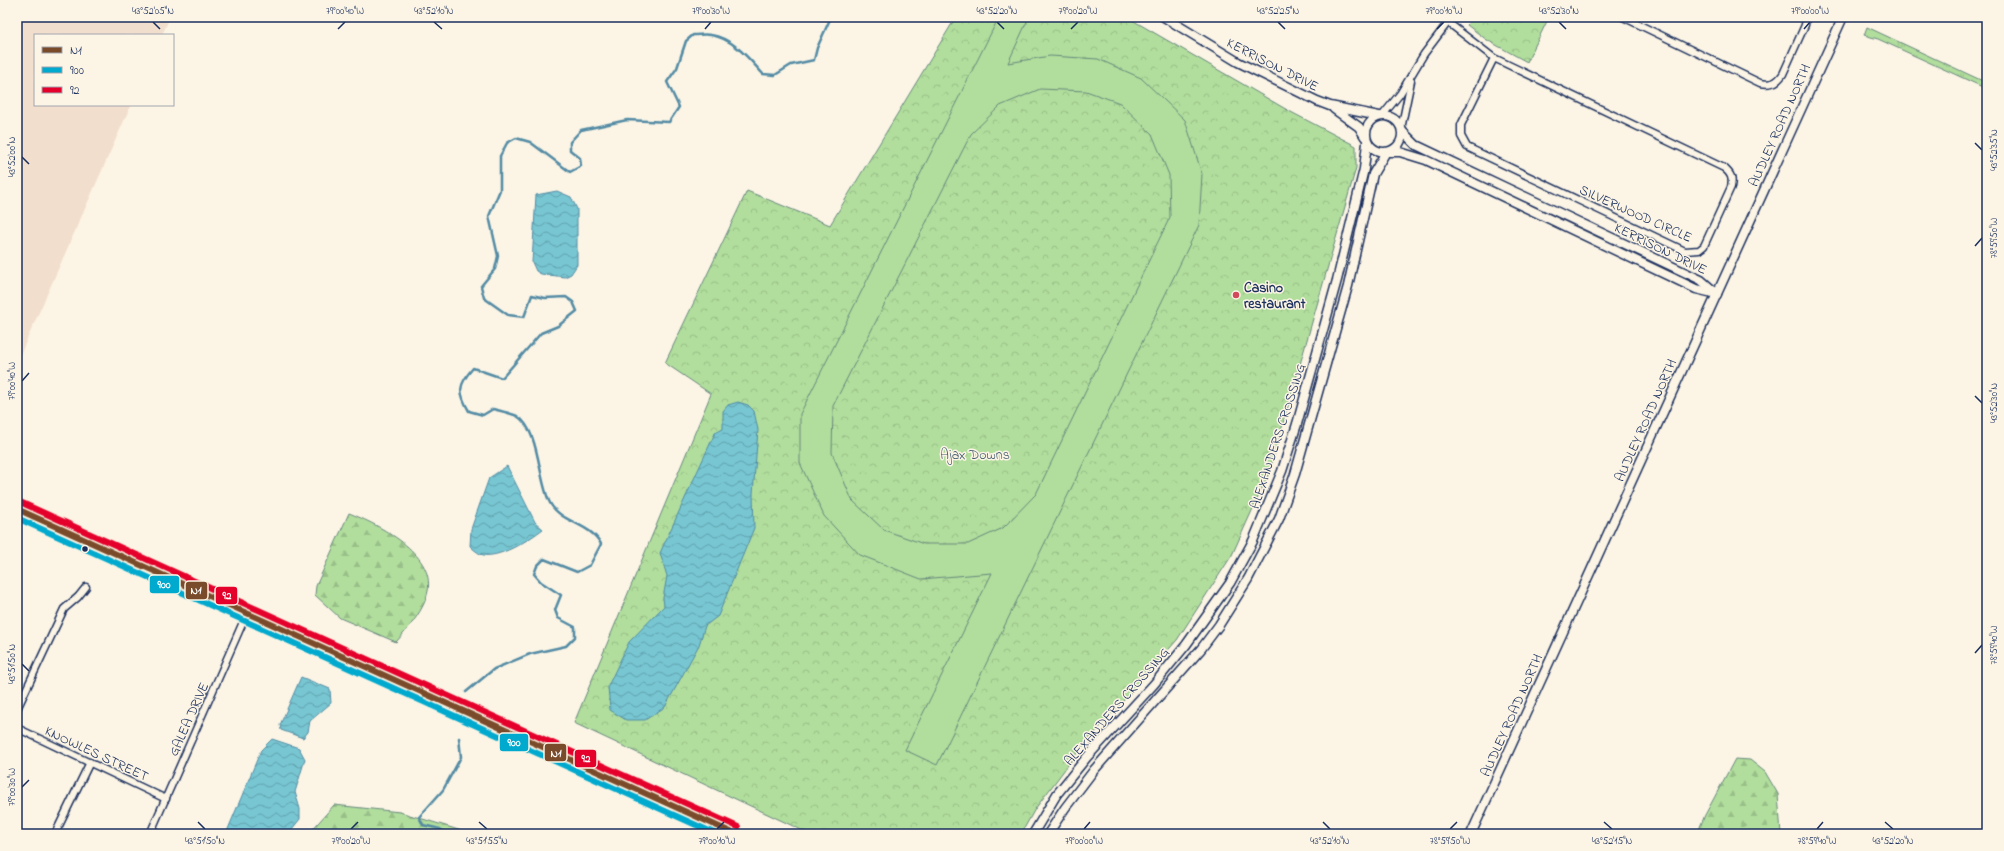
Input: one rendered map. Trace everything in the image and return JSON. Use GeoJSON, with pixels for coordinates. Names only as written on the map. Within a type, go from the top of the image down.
{"type":"FeatureCollection","features":[{"type":"Feature","properties":{"kind":"main road"},"geometry":{"type":"LineString","coordinates":[[17,509],[734,834]]}},
{"type":"Feature","properties":{"kind":"street","name":"KERRISON DRIVE"},"geometry":{"type":"LineString","coordinates":[[1164,17],[1174,20],[1238,62],[1330,106],[1359,127],[1366,140]]}},
{"type":"Feature","properties":{"kind":"street","name":"SILVERWOOD CIRCLE"},"geometry":{"type":"LineString","coordinates":[[1441,17],[1494,58],[1724,168],[1730,173],[1732,179],[1731,188],[1704,246],[1699,250],[1685,251],[1467,147],[1461,136],[1461,125],[1494,58]]}},
{"type":"Feature","properties":{"kind":"street"},"geometry":{"type":"LineString","coordinates":[[1412,77],[1401,140],[1398,145],[1388,152],[1377,151],[1366,140],[1366,127],[1370,122],[1391,107],[1412,77],[1424,54],[1452,17]]}},
{"type":"Feature","properties":{"kind":"street"},"geometry":{"type":"LineString","coordinates":[[1623,17],[1760,83],[1768,85],[1780,80],[1805,26],[1806,17]]}},
{"type":"Feature","properties":{"kind":"street","name":"AUDLEY ROAD NORTH"},"geometry":{"type":"LineString","coordinates":[[1471,834],[1843,17]]}},
{"type":"Feature","properties":{"kind":"street","name":"KERRISON DRIVE"},"geometry":{"type":"LineString","coordinates":[[1330,106],[1380,116]]}},
{"type":"Feature","properties":{"kind":"street"},"geometry":{"type":"LineString","coordinates":[[1380,116],[1390,117],[1395,120],[1402,130]]}},
{"type":"Feature","properties":{"kind":"street","name":"KERRISON DRIVE"},"geometry":{"type":"LineString","coordinates":[[1402,130],[1416,145],[1701,280],[1717,294]]}},
{"type":"Feature","properties":{"kind":"street","name":"ALEXANDERS CROSSING"},"geometry":{"type":"LineString","coordinates":[[1033,834],[1058,794],[1087,756],[1154,684],[1186,645],[1230,583],[1255,538],[1282,471],[1297,424],[1337,280],[1364,168],[1366,140]]}},
{"type":"Feature","properties":{"kind":"street","name":"KERRISON DRIVE"},"geometry":{"type":"LineString","coordinates":[[1388,152],[1400,152],[1426,160],[1696,289],[1717,294]]}},
{"type":"Feature","properties":{"kind":"street","name":"ALEXANDERS CROSSING"},"geometry":{"type":"LineString","coordinates":[[1048,834],[1065,808],[1094,770],[1201,649],[1248,579],[1279,519],[1295,474],[1344,301],[1373,174],[1388,152]]}},
{"type":"Feature","properties":{"kind":"street"},"geometry":{"type":"LineString","coordinates":[[17,709],[64,609],[78,597],[86,587]]}},
{"type":"Feature","properties":{"kind":"street","name":"GALEA DRIVE"},"geometry":{"type":"LineString","coordinates":[[150,834],[247,613]]}},
{"type":"Feature","properties":{"kind":"street","name":"KNOWLES STREET"},"geometry":{"type":"LineString","coordinates":[[17,728],[166,799]]}},
{"type":"Feature","properties":{"kind":"street"},"geometry":{"type":"LineString","coordinates":[[55,834],[90,762]]}},
{"type":"Feature","properties":{"kind":"shaded area"},"geometry":{"type":"Polygon","coordinates":[[[17,17],[170,17],[162,34],[34,34],[34,106],[131,106],[17,362],[17,17]]]}},
{"type":"Feature","properties":{"kind":"green space","name":"Ajax Downs"},"geometry":{"type":"Polygon","coordinates":[[[956,17],[1127,17],[1289,111],[1356,146],[1356,168],[1269,473],[1232,555],[1177,640],[1077,753],[1035,809],[1021,834],[810,834],[574,723],[711,394],[665,363],[747,191],[830,225],[956,17]]]}},
{"type":"Feature","properties":{"kind":"green space"},"geometry":{"type":"Polygon","coordinates":[[[999,17],[1029,17],[1008,63],[1050,56],[1098,59],[1141,78],[1185,120],[1202,174],[1199,225],[937,765],[905,750],[992,573],[921,579],[860,555],[824,516],[800,463],[800,414],[999,17]],[[1040,89],[1000,106],[971,134],[833,406],[832,453],[852,500],[884,530],[924,544],[968,544],[1003,528],[1036,494],[1170,217],[1169,175],[1152,134],[1120,103],[1086,91],[1040,89]]]}},
{"type":"Feature","properties":{"kind":"green space"},"geometry":{"type":"Polygon","coordinates":[[[1473,17],[1549,17],[1527,62],[1487,40],[1467,25],[1473,17]]]}},
{"type":"Feature","properties":{"kind":"green space"},"geometry":{"type":"Polygon","coordinates":[[[1867,27],[1987,83],[1987,89],[1878,39],[1864,35],[1867,27]]]}},
{"type":"Feature","properties":{"kind":"green space"},"geometry":{"type":"Polygon","coordinates":[[[349,513],[375,525],[402,542],[423,564],[428,577],[428,591],[420,612],[396,642],[340,618],[315,595],[316,586],[349,513]]]}},
{"type":"Feature","properties":{"kind":"green space"},"geometry":{"type":"Polygon","coordinates":[[[1735,759],[1750,760],[1765,772],[1778,794],[1781,834],[1697,834],[1705,815],[1735,759]]]}},
{"type":"Feature","properties":{"kind":"green space"},"geometry":{"type":"Polygon","coordinates":[[[334,805],[400,812],[462,831],[464,834],[311,834],[311,831],[334,805]]]}},
{"type":"Feature","properties":{"kind":"water"},"geometry":{"type":"Polygon","coordinates":[[[557,191],[571,197],[577,209],[577,265],[571,274],[565,277],[541,274],[536,271],[532,262],[536,195],[557,191]]]}},
{"type":"Feature","properties":{"kind":"water"},"geometry":{"type":"Polygon","coordinates":[[[738,402],[748,405],[754,411],[758,430],[753,494],[754,528],[718,616],[705,626],[699,645],[665,707],[645,720],[626,720],[610,710],[608,686],[629,642],[664,606],[663,598],[667,576],[660,553],[715,433],[723,429],[723,411],[728,405],[738,402]]]}},
{"type":"Feature","properties":{"kind":"water"},"geometry":{"type":"Polygon","coordinates":[[[507,466],[535,522],[543,529],[522,543],[504,552],[487,555],[480,554],[470,546],[471,529],[489,478],[507,466]]]}},
{"type":"Feature","properties":{"kind":"water"},"geometry":{"type":"Polygon","coordinates":[[[301,677],[330,689],[331,703],[310,721],[308,732],[303,738],[281,730],[280,725],[301,677]]]}},
{"type":"Feature","properties":{"kind":"water"},"geometry":{"type":"Polygon","coordinates":[[[272,739],[299,748],[305,759],[295,792],[300,809],[300,819],[288,834],[226,834],[261,750],[272,739]]]}},
{"type":"Feature","properties":{"kind":"waterway"},"geometry":{"type":"LineString","coordinates":[[466,692],[494,669],[530,654],[566,646],[575,637],[575,627],[558,618],[555,610],[561,595],[541,582],[534,574],[537,566],[544,559],[577,572],[590,565],[601,544],[590,532],[561,515],[550,503],[546,494],[538,456],[530,432],[525,423],[517,416],[493,409],[483,415],[469,411],[461,394],[464,379],[473,368],[502,378],[541,333],[558,326],[577,311],[573,302],[566,297],[545,298],[532,295],[524,317],[508,315],[484,298],[481,286],[495,269],[498,256],[489,216],[500,190],[500,156],[507,143],[516,138],[530,142],[570,172],[581,166],[580,158],[570,150],[570,142],[581,130],[627,120],[669,122],[679,107],[667,82],[677,68],[686,41],[693,35],[711,35],[727,40],[747,56],[763,74],[775,75],[791,65],[814,60],[817,48],[831,17]]}},
{"type":"Feature","properties":{"kind":"waterway"},"geometry":{"type":"LineString","coordinates":[[448,834],[440,829],[423,825],[419,817],[443,790],[461,757],[459,738]]}},
{"type":"Feature","properties":{"kind":"transit line","name":"92"},"geometry":{"type":"LineString","coordinates":[[20,502],[738,827]]}},
{"type":"Feature","properties":{"kind":"transit line","name":"N1"},"geometry":{"type":"LineString","coordinates":[[17,509],[735,834]]}},
{"type":"Feature","properties":{"kind":"transit line","name":"900"},"geometry":{"type":"LineString","coordinates":[[17,518],[716,834]]}},
{"type":"Feature","properties":{"kind":"place","name":"Casino restaurant"},"geometry":{"type":"Point","coordinates":[1236,295]}}]}
